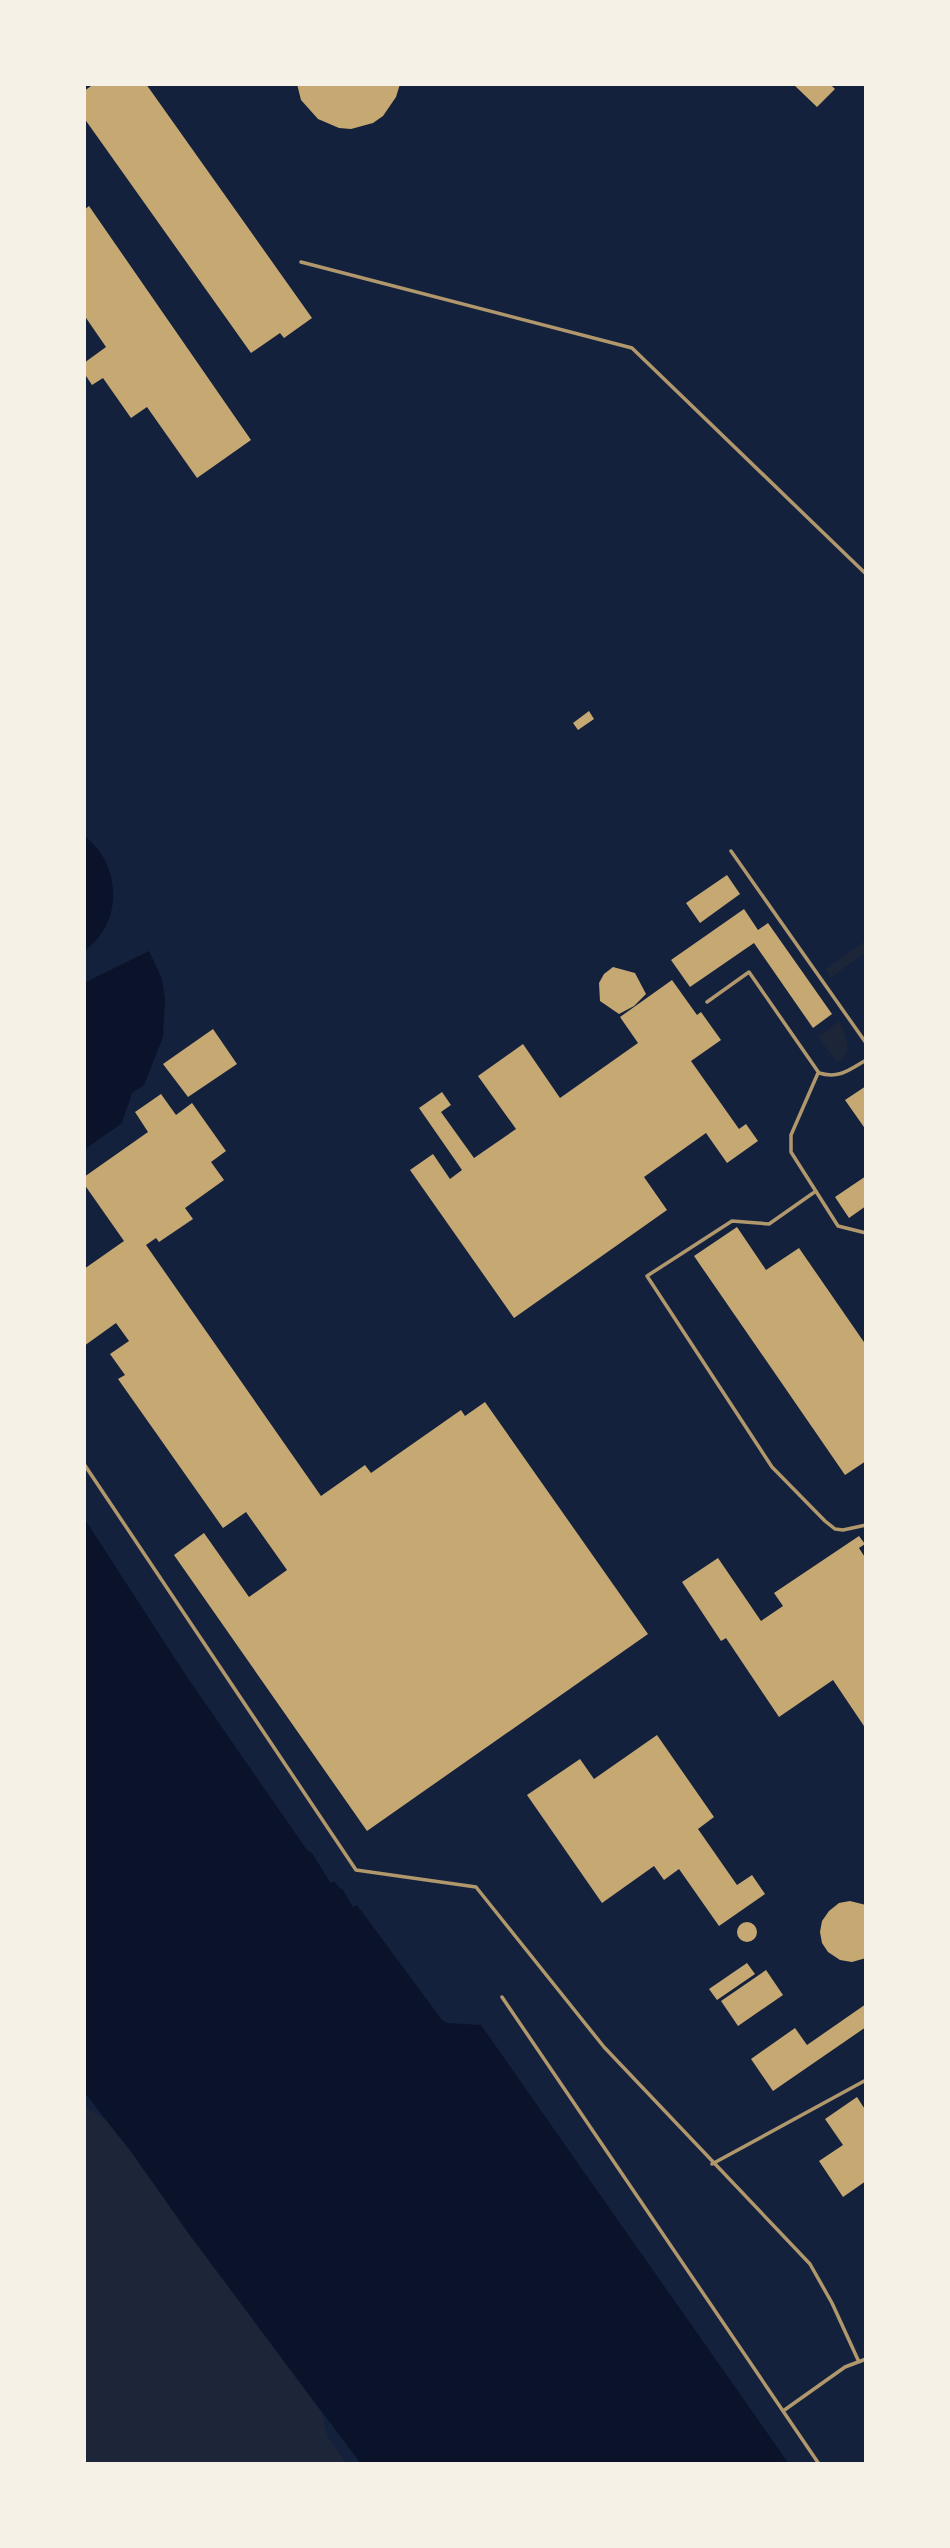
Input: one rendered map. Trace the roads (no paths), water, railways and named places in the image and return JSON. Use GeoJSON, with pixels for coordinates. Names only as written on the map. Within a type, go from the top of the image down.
{"type":"FeatureCollection","features":[{"type":"Feature","properties":{"kind":"lane"},"geometry":{"type":"LineString","coordinates":[[300,262],[632,348],[866,574]]}},
{"type":"Feature","properties":{"kind":"lane"},"geometry":{"type":"LineString","coordinates":[[731,851],[866,1043]]}},
{"type":"Feature","properties":{"kind":"lane"},"geometry":{"type":"LineString","coordinates":[[707,1002],[749,972],[819,1073],[831,1076],[845,1072],[866,1060]]}},
{"type":"Feature","properties":{"kind":"lane"},"geometry":{"type":"LineString","coordinates":[[819,1073],[791,1135],[791,1152],[838,1226],[866,1233]]}},
{"type":"Feature","properties":{"kind":"lane"},"geometry":{"type":"LineString","coordinates":[[816,1191],[769,1224],[732,1221],[647,1276],[772,1467],[835,1529],[866,1525]]}},
{"type":"Feature","properties":{"kind":"lane"},"geometry":{"type":"LineString","coordinates":[[84,1464],[356,1870],[476,1887],[604,2047],[712,2164],[810,2264],[832,2303],[859,2362]]}},
{"type":"Feature","properties":{"kind":"lane"},"geometry":{"type":"LineString","coordinates":[[502,1997],[819,2464]]}},
{"type":"Feature","properties":{"kind":"lane"},"geometry":{"type":"LineString","coordinates":[[712,2164],[866,2080]]}},
{"type":"Feature","properties":{"kind":"lane"},"geometry":{"type":"LineString","coordinates":[[782,2411],[845,2367],[866,2359]]}}]}
